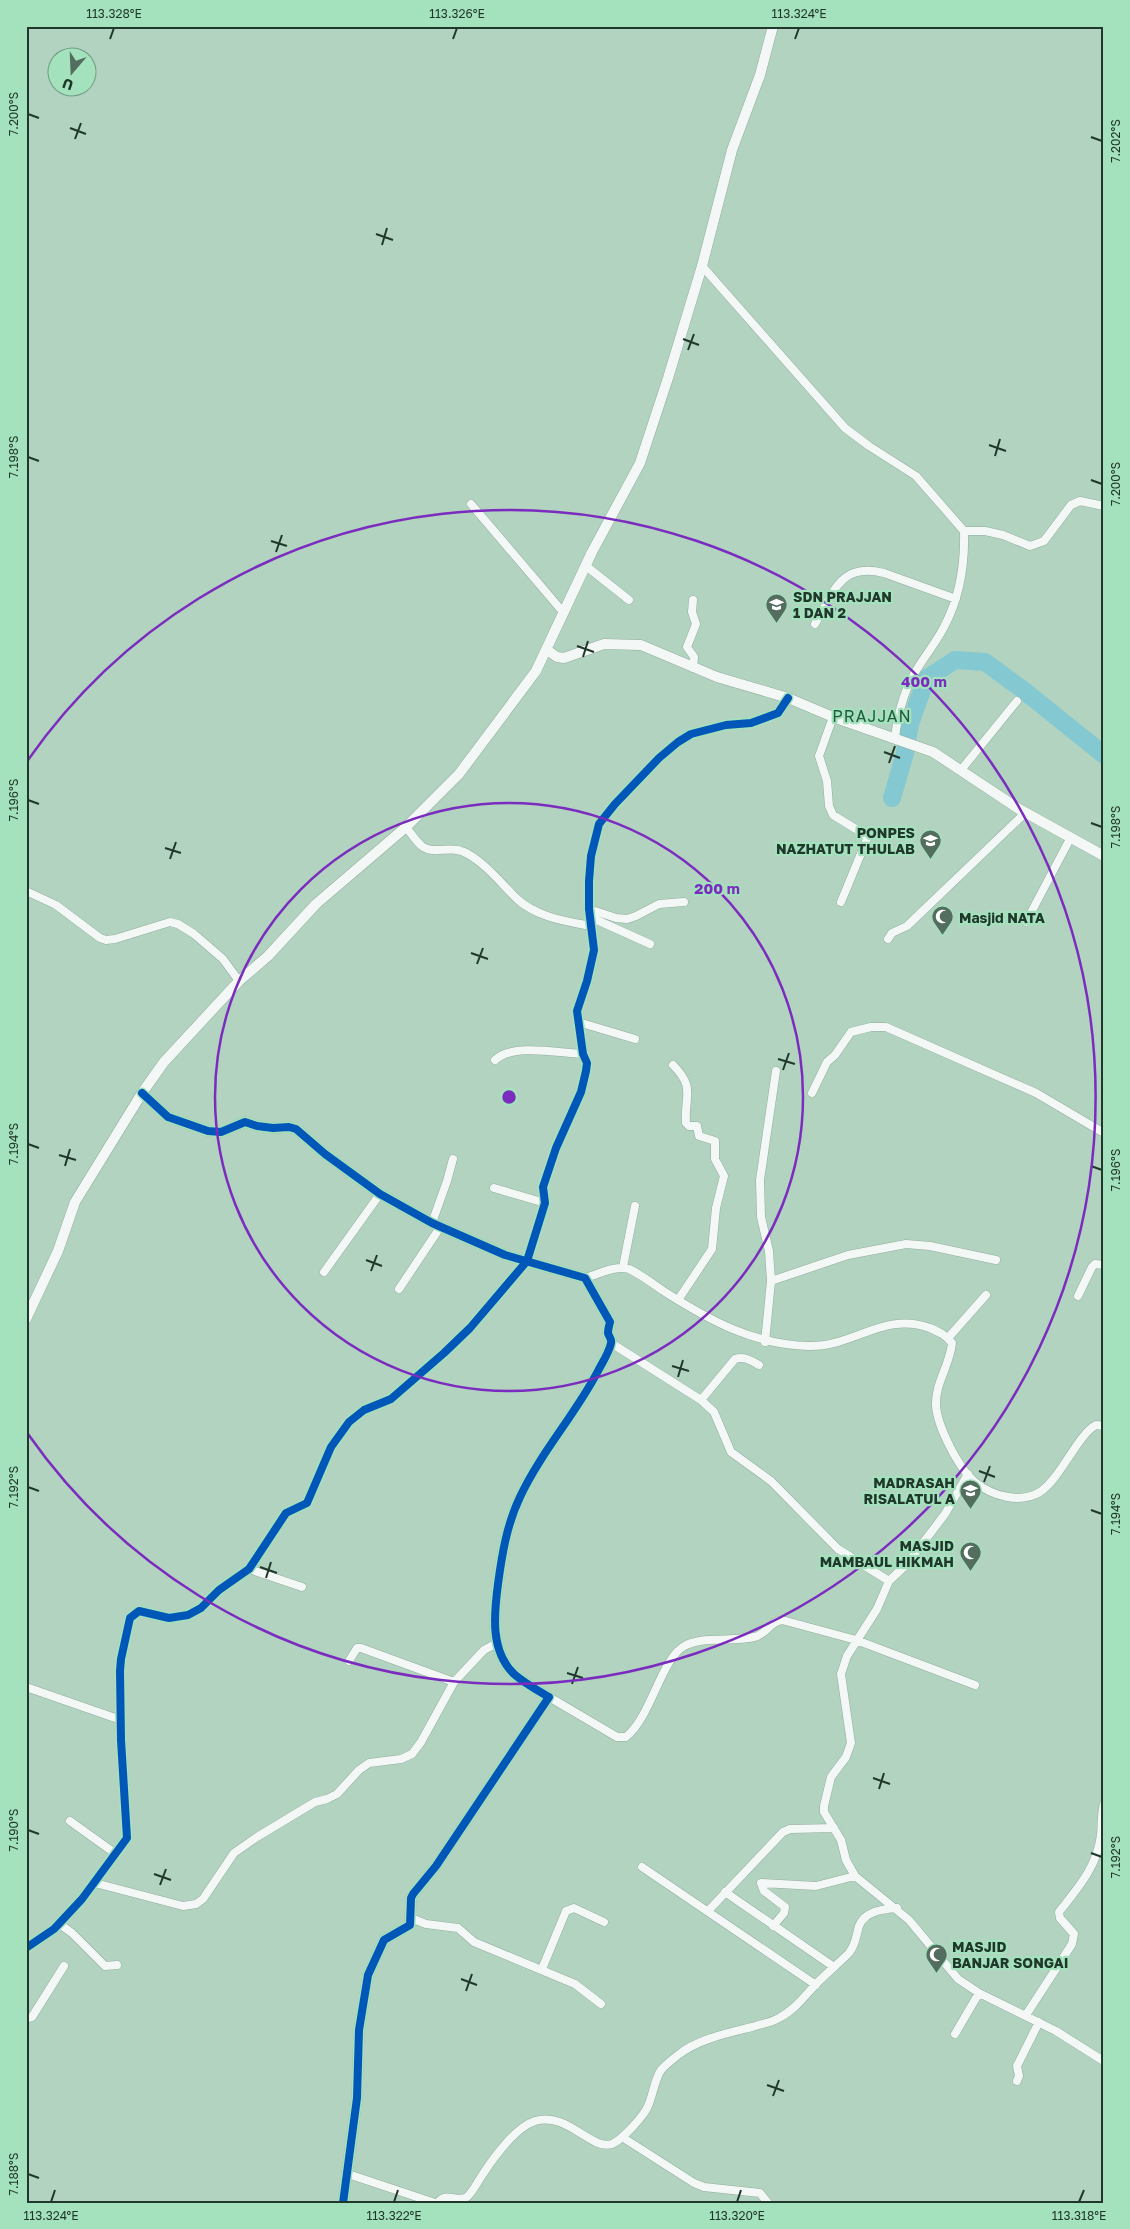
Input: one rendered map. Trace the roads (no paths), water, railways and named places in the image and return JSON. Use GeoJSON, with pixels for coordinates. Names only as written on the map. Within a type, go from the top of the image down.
{"type":"FeatureCollection","features":[{"type":"Feature","properties":{"kind":"street"},"geometry":{"type":"LineString","coordinates":[[26,1319],[58,1251],[75,1202],[164,1062],[239,981],[268,956],[316,904],[406,827],[459,774],[525,688],[547,650],[563,612],[640,463],[702,266],[726,167],[760,74],[773,26]]}},
{"type":"Feature","properties":{"kind":"street"},"geometry":{"type":"LineString","coordinates":[[702,266],[845,428],[857,438],[916,476],[964,531],[962,576],[956,599],[945,626],[908,684],[902,699],[898,739]]}},
{"type":"Feature","properties":{"kind":"street"},"geometry":{"type":"LineString","coordinates":[[964,531],[985,531],[1003,535],[1022,544],[1037,544],[1044,541],[1071,505],[1080,502],[1104,506]]}},
{"type":"Feature","properties":{"kind":"street"},"geometry":{"type":"LineString","coordinates":[[471,504],[563,612]]}},
{"type":"Feature","properties":{"kind":"street"},"geometry":{"type":"LineString","coordinates":[[586,566],[629,600]]}},
{"type":"Feature","properties":{"kind":"street"},"geometry":{"type":"LineString","coordinates":[[815,624],[842,579],[851,572],[879,572],[956,599]]}},
{"type":"Feature","properties":{"kind":"street"},"geometry":{"type":"LineString","coordinates":[[693,600],[692,612],[696,624],[687,647],[694,658],[694,668]]}},
{"type":"Feature","properties":{"kind":"street"},"geometry":{"type":"LineString","coordinates":[[547,650],[557,657],[564,658],[604,644],[641,646],[694,668],[788,698],[833,717],[918,746],[962,770],[1026,813],[1104,856]]}},
{"type":"Feature","properties":{"kind":"street"},"geometry":{"type":"LineString","coordinates":[[26,1948],[54,1929],[95,1883],[125,1843],[128,1830],[121,1720],[120,1659],[128,1622],[132,1614],[139,1611],[169,1618],[188,1615],[201,1608],[219,1590],[248,1569],[286,1513],[307,1504],[331,1447],[349,1422],[364,1410],[392,1398],[444,1353],[470,1328],[527,1261],[544,1203],[543,1187],[556,1148],[585,1080],[587,1062],[583,1054],[577,1011],[587,981],[594,950],[590,917],[591,856],[599,824],[615,804],[659,758],[691,734],[726,725],[751,723],[778,713],[788,698]]}},
{"type":"Feature","properties":{"kind":"street"},"geometry":{"type":"LineString","coordinates":[[962,770],[1017,701]]}},
{"type":"Feature","properties":{"kind":"street"},"geometry":{"type":"LineString","coordinates":[[833,717],[819,756],[827,781],[829,806],[833,815],[864,834],[866,839],[842,902]]}},
{"type":"Feature","properties":{"kind":"street"},"geometry":{"type":"LineString","coordinates":[[888,939],[892,933],[907,926],[1026,813]]}},
{"type":"Feature","properties":{"kind":"street"},"geometry":{"type":"LineString","coordinates":[[406,827],[424,848],[434,850],[448,848],[468,854],[501,881],[516,898],[534,910],[556,919],[590,917],[627,919],[659,904],[684,902]]}},
{"type":"Feature","properties":{"kind":"street"},"geometry":{"type":"LineString","coordinates":[[1026,922],[1071,837]]}},
{"type":"Feature","properties":{"kind":"street"},"geometry":{"type":"LineString","coordinates":[[26,891],[56,905],[100,938],[106,940],[140,933],[170,922],[178,924],[194,934],[223,959],[239,981]]}},
{"type":"Feature","properties":{"kind":"street"},"geometry":{"type":"LineString","coordinates":[[590,917],[650,944]]}},
{"type":"Feature","properties":{"kind":"street"},"geometry":{"type":"LineString","coordinates":[[578,1022],[635,1039]]}},
{"type":"Feature","properties":{"kind":"street"},"geometry":{"type":"LineString","coordinates":[[812,1093],[826,1062],[835,1055],[851,1032],[871,1027],[886,1027],[1036,1093],[1104,1133]]}},
{"type":"Feature","properties":{"kind":"street"},"geometry":{"type":"LineString","coordinates":[[495,1060],[500,1055],[514,1051],[583,1054]]}},
{"type":"Feature","properties":{"kind":"street"},"geometry":{"type":"LineString","coordinates":[[673,1065],[681,1073],[688,1090],[686,1123],[689,1126],[697,1126],[699,1136],[715,1141],[715,1159],[724,1176],[716,1208],[712,1249],[678,1300]]}},
{"type":"Feature","properties":{"kind":"street"},"geometry":{"type":"LineString","coordinates":[[764,1342],[771,1281],[769,1251],[761,1217],[760,1180],[776,1071]]}},
{"type":"Feature","properties":{"kind":"street"},"geometry":{"type":"LineString","coordinates":[[142,1094],[168,1117],[208,1131],[222,1132],[245,1122],[265,1127],[289,1127],[296,1129],[341,1167],[380,1194],[437,1225],[505,1255],[585,1278],[622,1267],[636,1272],[678,1300],[726,1327],[764,1342],[822,1346],[897,1322],[918,1324],[948,1338],[952,1343],[951,1354],[938,1387],[936,1402],[938,1420],[968,1474],[987,1489],[1009,1498],[1024,1498],[1040,1492],[1069,1459],[1092,1427],[1099,1424],[1104,1426]]}},
{"type":"Feature","properties":{"kind":"street"},"geometry":{"type":"LineString","coordinates":[[399,1289],[437,1225],[453,1159]]}},
{"type":"Feature","properties":{"kind":"street"},"geometry":{"type":"LineString","coordinates":[[494,1188],[544,1203]]}},
{"type":"Feature","properties":{"kind":"street"},"geometry":{"type":"LineString","coordinates":[[324,1272],[380,1194]]}},
{"type":"Feature","properties":{"kind":"street"},"geometry":{"type":"LineString","coordinates":[[622,1267],[635,1206]]}},
{"type":"Feature","properties":{"kind":"street"},"geometry":{"type":"LineString","coordinates":[[771,1281],[848,1255],[906,1244],[930,1246],[996,1260]]}},
{"type":"Feature","properties":{"kind":"street"},"geometry":{"type":"LineString","coordinates":[[1078,1296],[1092,1267],[1095,1264],[1104,1265]]}},
{"type":"Feature","properties":{"kind":"street"},"geometry":{"type":"LineString","coordinates":[[585,1278],[610,1322],[608,1330],[611,1343],[588,1389],[550,1445],[521,1495],[512,1516],[501,1559],[496,1596],[495,1629],[497,1643],[504,1659],[514,1674],[617,1737],[626,1737],[639,1725],[671,1660],[684,1646],[700,1641],[753,1638],[763,1633],[776,1621],[782,1620],[856,1640],[975,1685]]}},
{"type":"Feature","properties":{"kind":"street"},"geometry":{"type":"LineString","coordinates":[[948,1338],[986,1295]]}},
{"type":"Feature","properties":{"kind":"street"},"geometry":{"type":"LineString","coordinates":[[611,1343],[700,1400],[714,1412],[731,1452],[778,1487],[838,1549],[889,1581]]}},
{"type":"Feature","properties":{"kind":"street"},"geometry":{"type":"LineString","coordinates":[[700,1400],[735,1359],[741,1357],[758,1365]]}},
{"type":"Feature","properties":{"kind":"street"},"geometry":{"type":"LineString","coordinates":[[968,1474],[945,1514],[908,1564],[889,1581],[877,1609],[847,1656],[841,1674],[851,1742],[846,1757],[831,1777],[824,1806],[827,1818],[841,1840],[846,1860],[855,1876],[897,1908],[958,1979],[979,1993],[1039,2022],[1103,2060]]}},
{"type":"Feature","properties":{"kind":"street"},"geometry":{"type":"LineString","coordinates":[[248,1569],[302,1587]]}},
{"type":"Feature","properties":{"kind":"street"},"geometry":{"type":"LineString","coordinates":[[95,1883],[183,1906],[196,1904],[203,1899],[234,1853],[256,1837],[315,1802],[337,1794],[359,1770],[370,1763],[401,1760],[412,1754],[421,1742],[454,1682],[484,1650],[497,1643]]}},
{"type":"Feature","properties":{"kind":"street"},"geometry":{"type":"LineString","coordinates":[[349,1661],[356,1648],[361,1648],[454,1682]]}},
{"type":"Feature","properties":{"kind":"street"},"geometry":{"type":"LineString","coordinates":[[26,1687],[121,1720]]}},
{"type":"Feature","properties":{"kind":"street"},"geometry":{"type":"LineString","coordinates":[[343,2203],[357,2098],[359,2030],[368,1975],[384,1940],[407,1928],[411,1918],[410,1898],[412,1894],[436,1866],[549,1697]]}},
{"type":"Feature","properties":{"kind":"street"},"geometry":{"type":"LineString","coordinates":[[1026,2015],[1072,1944],[1074,1934],[1060,1918],[1059,1912],[1090,1871],[1101,1835],[1100,1821],[1104,1804]]}},
{"type":"Feature","properties":{"kind":"street"},"geometry":{"type":"LineString","coordinates":[[70,1822],[116,1854]]}},
{"type":"Feature","properties":{"kind":"street"},"geometry":{"type":"LineString","coordinates":[[708,1911],[783,1832],[790,1829],[834,1828]]}},
{"type":"Feature","properties":{"kind":"street"},"geometry":{"type":"LineString","coordinates":[[642,1867],[816,1985]]}},
{"type":"Feature","properties":{"kind":"street"},"geometry":{"type":"LineString","coordinates":[[773,1926],[784,1913],[785,1906],[764,1891],[760,1883],[816,1886],[855,1876]]}},
{"type":"Feature","properties":{"kind":"street"},"geometry":{"type":"LineString","coordinates":[[726,1892],[834,1967]]}},
{"type":"Feature","properties":{"kind":"street"},"geometry":{"type":"LineString","coordinates":[[542,1969],[566,1911],[574,1908],[604,1922]]}},
{"type":"Feature","properties":{"kind":"street"},"geometry":{"type":"LineString","coordinates":[[348,2174],[436,2203],[446,2197],[458,2200],[468,2196],[520,2128],[542,2118],[553,2118],[574,2128],[596,2142],[614,2143],[622,2137],[648,2107],[662,2070],[679,2054],[701,2042],[776,2020],[792,2010],[854,1946],[859,1925],[864,1918],[882,1909],[897,1908]]}},
{"type":"Feature","properties":{"kind":"street"},"geometry":{"type":"LineString","coordinates":[[411,1918],[426,1924],[458,1928],[474,1942],[575,1984],[601,2004]]}},
{"type":"Feature","properties":{"kind":"street"},"geometry":{"type":"LineString","coordinates":[[58,1924],[77,1938],[105,1966],[117,1965]]}},
{"type":"Feature","properties":{"kind":"street"},"geometry":{"type":"LineString","coordinates":[[26,2019],[32,2017],[64,1966]]}},
{"type":"Feature","properties":{"kind":"street"},"geometry":{"type":"LineString","coordinates":[[955,2034],[979,1993]]}},
{"type":"Feature","properties":{"kind":"street"},"geometry":{"type":"LineString","coordinates":[[1017,2081],[1019,2076],[1018,2066],[1039,2022]]}},
{"type":"Feature","properties":{"kind":"street"},"geometry":{"type":"LineString","coordinates":[[622,2137],[694,2183],[704,2187],[760,2193],[768,2203]]}},
{"type":"Feature","properties":{"kind":"waterway"},"geometry":{"type":"LineString","coordinates":[[892,798],[905,753],[910,724],[926,679],[955,660],[985,662],[1022,689],[1104,755]]}},
{"type":"Feature","properties":{"kind":"place","name":"SDN PRAJJAN 1 DAN 2"},"geometry":{"type":"Point","coordinates":[777,623]}},
{"type":"Feature","properties":{"kind":"place","name":"PONPES NAZHATUT THULAB"},"geometry":{"type":"Point","coordinates":[931,859]}},
{"type":"Feature","properties":{"kind":"place","name":"Masjid NATA"},"geometry":{"type":"Point","coordinates":[943,936]}},
{"type":"Feature","properties":{"kind":"place","name":"MADRASAH RISALATUL A"},"geometry":{"type":"Point","coordinates":[971,1509]}},
{"type":"Feature","properties":{"kind":"place","name":"MASJID MAMBAUL HIKMAH"},"geometry":{"type":"Point","coordinates":[970,1572]}},
{"type":"Feature","properties":{"kind":"place","name":"MASJID BANJAR SONGAI"},"geometry":{"type":"Point","coordinates":[936,1973]}},
{"type":"Feature","properties":{"kind":"district","name":"PRAJJAN"},"geometry":{"type":"Point","coordinates":[872,716]}}]}
